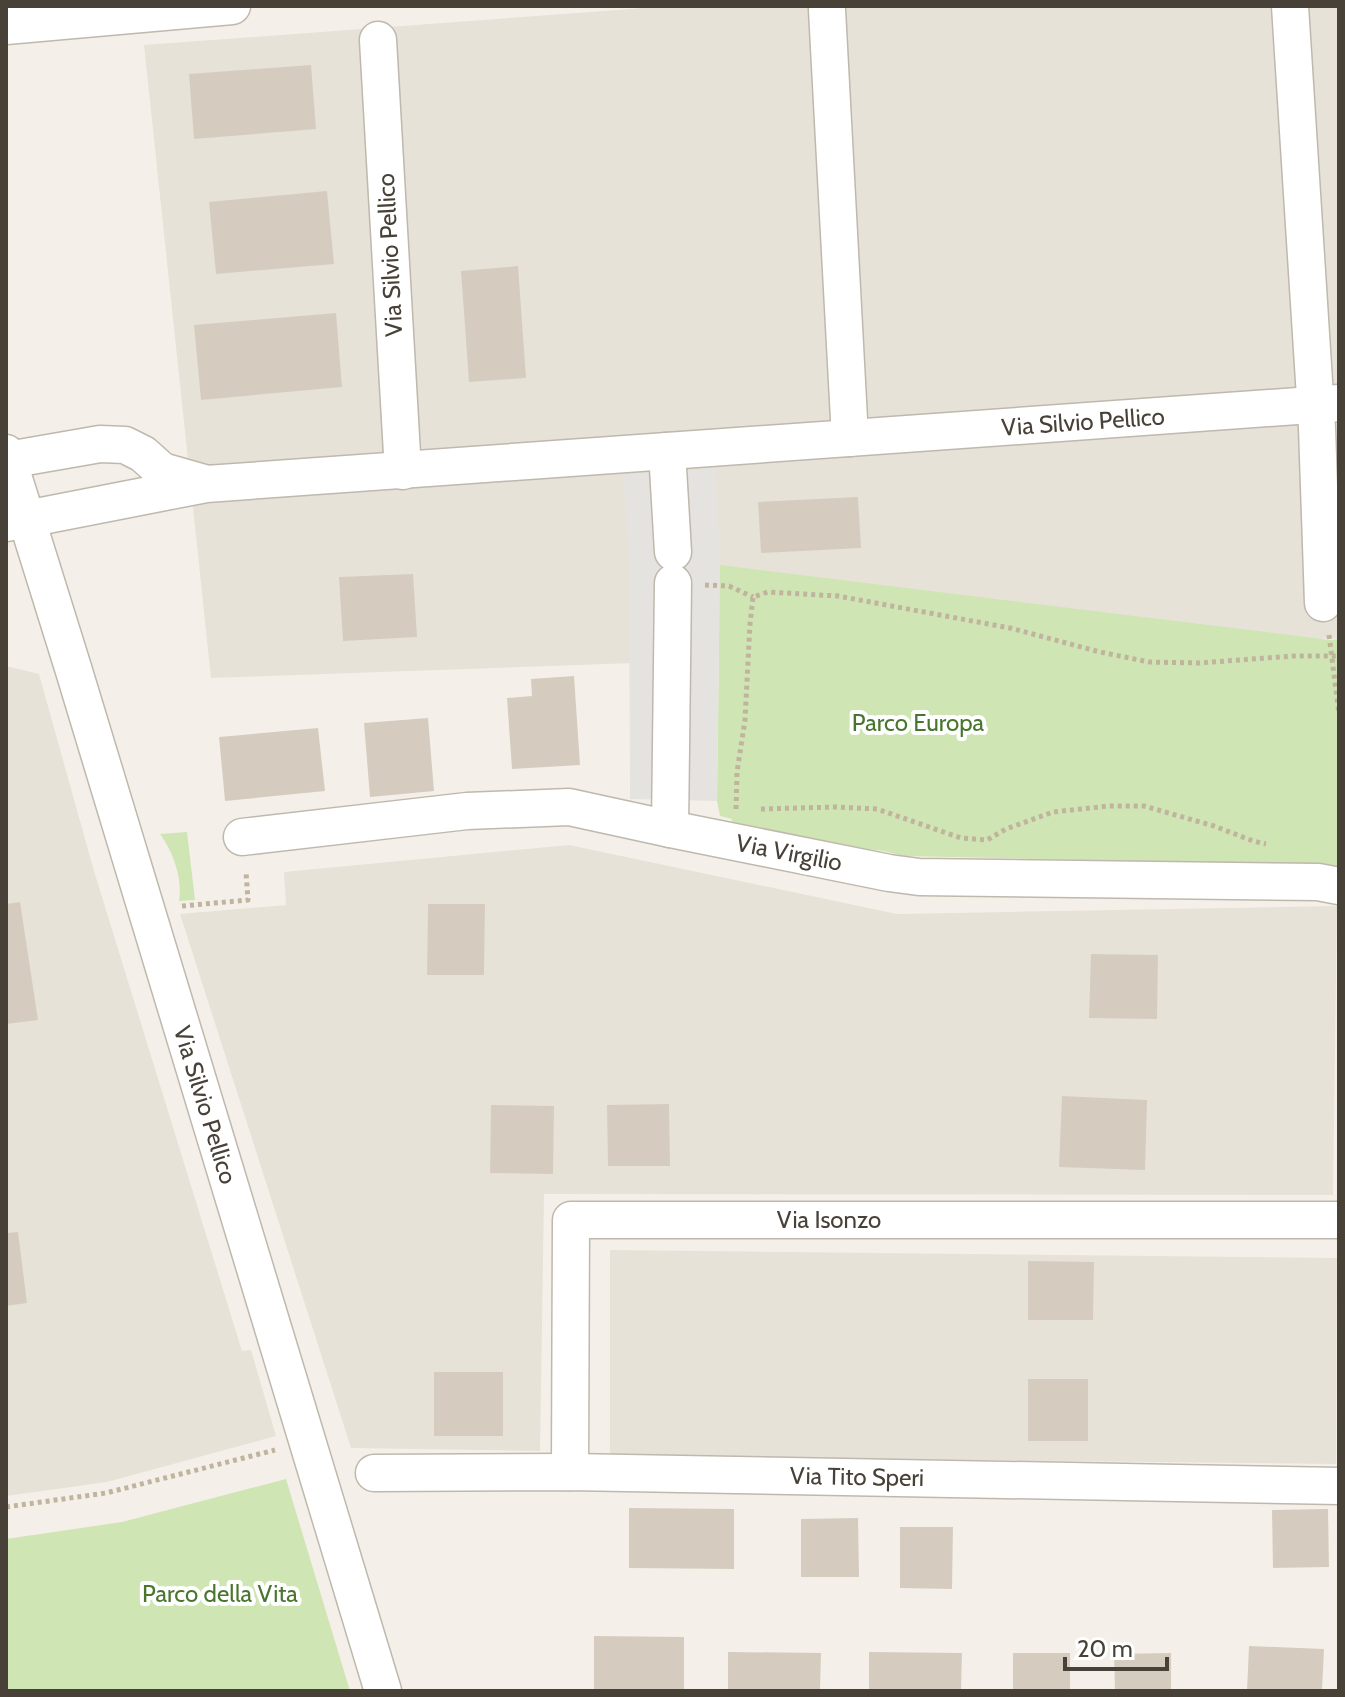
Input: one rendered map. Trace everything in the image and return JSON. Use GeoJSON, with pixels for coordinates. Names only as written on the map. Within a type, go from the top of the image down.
{"type":"FeatureCollection","features":[{"type":"Feature","properties":{"kind":"street"},"geometry":{"type":"LineString","coordinates":[[6,26],[232,6]]}},
{"type":"Feature","properties":{"kind":"street"},"geometry":{"type":"LineString","coordinates":[[1290,6],[1327,404],[1323,603]]}},
{"type":"Feature","properties":{"kind":"street"},"geometry":{"type":"LineString","coordinates":[[827,10],[850,438]]}},
{"type":"Feature","properties":{"kind":"street","name":"Via Silvio Pellico"},"geometry":{"type":"LineString","coordinates":[[378,40],[403,471]]}},
{"type":"Feature","properties":{"kind":"street","name":"Via Silvio Pellico"},"geometry":{"type":"LineString","coordinates":[[16,521],[206,484],[1327,404]]}},
{"type":"Feature","properties":{"kind":"street","name":"Via Silvio Pellico"},"geometry":{"type":"LineString","coordinates":[[206,484],[162,471],[143,454],[125,445],[100,444],[7,456],[16,521],[383,1691]]}},
{"type":"Feature","properties":{"kind":"street"},"geometry":{"type":"LineString","coordinates":[[667,451],[673,568],[670,829]]}},
{"type":"Feature","properties":{"kind":"street","name":"Via Virgilio"},"geometry":{"type":"LineString","coordinates":[[242,837],[467,811],[569,807],[919,877],[1318,882],[1339,886]]}},
{"type":"Feature","properties":{"kind":"street","name":"Via Isonzo"},"geometry":{"type":"LineString","coordinates":[[570,1472],[571,1220],[1339,1220]]}},
{"type":"Feature","properties":{"kind":"street","name":"Via Tito Speri"},"geometry":{"type":"LineString","coordinates":[[374,1473],[570,1472],[1339,1486]]}},
{"type":"Feature","properties":{"kind":"path"},"geometry":{"type":"LineString","coordinates":[[673,568],[753,597],[768,592],[838,596],[1010,628],[1149,662],[1199,663],[1336,656]]}},
{"type":"Feature","properties":{"kind":"path"},"geometry":{"type":"LineString","coordinates":[[723,809],[736,809],[753,597]]}},
{"type":"Feature","properties":{"kind":"path"},"geometry":{"type":"LineString","coordinates":[[1323,603],[1336,656],[1339,714]]}},
{"type":"Feature","properties":{"kind":"path"},"geometry":{"type":"LineString","coordinates":[[751,809],[877,809],[961,838],[987,840],[1006,829],[1053,812],[1144,806],[1253,841],[1276,845]]}},
{"type":"Feature","properties":{"kind":"path"},"geometry":{"type":"LineString","coordinates":[[173,907],[248,900],[242,837]]}},
{"type":"Feature","properties":{"kind":"path"},"geometry":{"type":"LineString","coordinates":[[6,1507],[106,1493],[307,1442]]}},
{"type":"Feature","properties":{"kind":"shaded area"},"geometry":{"type":"Polygon","coordinates":[[[672,6],[1339,6],[1339,638],[211,678],[144,45],[672,6]]]}},
{"type":"Feature","properties":{"kind":"shaded area"},"geometry":{"type":"Polygon","coordinates":[[[716,469],[720,565],[717,801],[630,799],[629,561],[623,474],[716,469]]]}},
{"type":"Feature","properties":{"kind":"shaded area"},"geometry":{"type":"Polygon","coordinates":[[[6,666],[39,674],[94,871],[242,1351],[251,1350],[276,1436],[107,1482],[6,1496],[6,666]]]}},
{"type":"Feature","properties":{"kind":"shaded area"},"geometry":{"type":"Polygon","coordinates":[[[569,845],[897,914],[1337,906],[1333,1195],[544,1194],[540,1451],[351,1448],[180,914],[286,905],[284,872],[569,845]]]}},
{"type":"Feature","properties":{"kind":"shaded area"},"geometry":{"type":"Polygon","coordinates":[[[610,1250],[1337,1258],[1336,1464],[610,1456],[610,1250]]]}},
{"type":"Feature","properties":{"kind":"green space","name":"Parco Europa"},"geometry":{"type":"Polygon","coordinates":[[[720,565],[1339,639],[1339,866],[904,856],[732,833],[732,819],[720,816],[717,801],[720,565]]]}},
{"type":"Feature","properties":{"kind":"green space"},"geometry":{"type":"Polygon","coordinates":[[[187,832],[195,900],[179,901],[180,884],[176,866],[160,834],[187,832]]]}},
{"type":"Feature","properties":{"kind":"green space","name":"Parco della Vita"},"geometry":{"type":"Polygon","coordinates":[[[286,1479],[350,1691],[6,1691],[6,1539],[122,1522],[286,1479]]]}},
{"type":"Feature","properties":{"kind":"building"},"geometry":{"type":"Polygon","coordinates":[[[311,65],[316,129],[194,139],[189,74],[311,65]]]}},
{"type":"Feature","properties":{"kind":"building"},"geometry":{"type":"Polygon","coordinates":[[[327,191],[334,264],[216,274],[209,202],[327,191]]]}},
{"type":"Feature","properties":{"kind":"building"},"geometry":{"type":"Polygon","coordinates":[[[518,266],[526,378],[469,382],[461,271],[518,266]]]}},
{"type":"Feature","properties":{"kind":"building"},"geometry":{"type":"Polygon","coordinates":[[[336,313],[342,387],[201,400],[194,325],[336,313]]]}},
{"type":"Feature","properties":{"kind":"building"},"geometry":{"type":"Polygon","coordinates":[[[858,497],[861,548],[761,553],[758,502],[858,497]]]}},
{"type":"Feature","properties":{"kind":"building"},"geometry":{"type":"Polygon","coordinates":[[[413,574],[417,637],[343,641],[339,577],[413,574]]]}},
{"type":"Feature","properties":{"kind":"building"},"geometry":{"type":"Polygon","coordinates":[[[574,676],[580,765],[512,769],[507,698],[532,696],[531,679],[574,676]]]}},
{"type":"Feature","properties":{"kind":"building"},"geometry":{"type":"Polygon","coordinates":[[[428,718],[434,791],[370,797],[364,723],[428,718]]]}},
{"type":"Feature","properties":{"kind":"building"},"geometry":{"type":"Polygon","coordinates":[[[318,728],[325,791],[225,801],[219,737],[318,728]]]}},
{"type":"Feature","properties":{"kind":"building"},"geometry":{"type":"Polygon","coordinates":[[[20,902],[38,1020],[6,1024],[6,904],[20,902]]]}},
{"type":"Feature","properties":{"kind":"building"},"geometry":{"type":"Polygon","coordinates":[[[428,904],[485,904],[484,975],[427,975],[428,904]]]}},
{"type":"Feature","properties":{"kind":"building"},"geometry":{"type":"Polygon","coordinates":[[[1091,954],[1158,955],[1157,1019],[1089,1018],[1091,954]]]}},
{"type":"Feature","properties":{"kind":"building"},"geometry":{"type":"Polygon","coordinates":[[[1062,1096],[1147,1100],[1145,1170],[1059,1167],[1062,1096]]]}},
{"type":"Feature","properties":{"kind":"building"},"geometry":{"type":"Polygon","coordinates":[[[669,1104],[670,1166],[608,1166],[607,1105],[669,1104]]]}},
{"type":"Feature","properties":{"kind":"building"},"geometry":{"type":"Polygon","coordinates":[[[491,1105],[554,1106],[553,1174],[490,1173],[491,1105]]]}},
{"type":"Feature","properties":{"kind":"building"},"geometry":{"type":"Polygon","coordinates":[[[18,1232],[27,1303],[6,1306],[6,1233],[18,1232]]]}},
{"type":"Feature","properties":{"kind":"building"},"geometry":{"type":"Polygon","coordinates":[[[1028,1261],[1094,1262],[1093,1320],[1028,1320],[1028,1261]]]}},
{"type":"Feature","properties":{"kind":"building"},"geometry":{"type":"Polygon","coordinates":[[[434,1372],[503,1372],[503,1436],[434,1436],[434,1372]]]}},
{"type":"Feature","properties":{"kind":"building"},"geometry":{"type":"Polygon","coordinates":[[[1028,1379],[1088,1379],[1088,1441],[1028,1441],[1028,1379]]]}},
{"type":"Feature","properties":{"kind":"building"},"geometry":{"type":"Polygon","coordinates":[[[629,1508],[734,1509],[734,1569],[629,1568],[629,1508]]]}},
{"type":"Feature","properties":{"kind":"building"},"geometry":{"type":"Polygon","coordinates":[[[1328,1509],[1329,1567],[1273,1568],[1272,1510],[1328,1509]]]}},
{"type":"Feature","properties":{"kind":"building"},"geometry":{"type":"Polygon","coordinates":[[[858,1518],[859,1577],[801,1577],[801,1519],[858,1518]]]}},
{"type":"Feature","properties":{"kind":"building"},"geometry":{"type":"Polygon","coordinates":[[[900,1527],[953,1527],[952,1589],[900,1588],[900,1527]]]}},
{"type":"Feature","properties":{"kind":"building"},"geometry":{"type":"Polygon","coordinates":[[[594,1636],[684,1637],[684,1691],[594,1691],[594,1636]]]}},
{"type":"Feature","properties":{"kind":"building"},"geometry":{"type":"Polygon","coordinates":[[[1249,1646],[1324,1649],[1322,1691],[1247,1691],[1249,1646]]]}},
{"type":"Feature","properties":{"kind":"building"},"geometry":{"type":"Polygon","coordinates":[[[728,1652],[821,1653],[820,1691],[728,1691],[728,1652]]]}},
{"type":"Feature","properties":{"kind":"building"},"geometry":{"type":"Polygon","coordinates":[[[869,1652],[962,1653],[961,1691],[869,1691],[869,1652]]]}},
{"type":"Feature","properties":{"kind":"building"},"geometry":{"type":"Polygon","coordinates":[[[1013,1653],[1070,1653],[1070,1691],[1013,1691],[1013,1653]]]}},
{"type":"Feature","properties":{"kind":"building"},"geometry":{"type":"Polygon","coordinates":[[[1171,1653],[1171,1691],[1115,1691],[1114,1654],[1171,1653]]]}}]}
